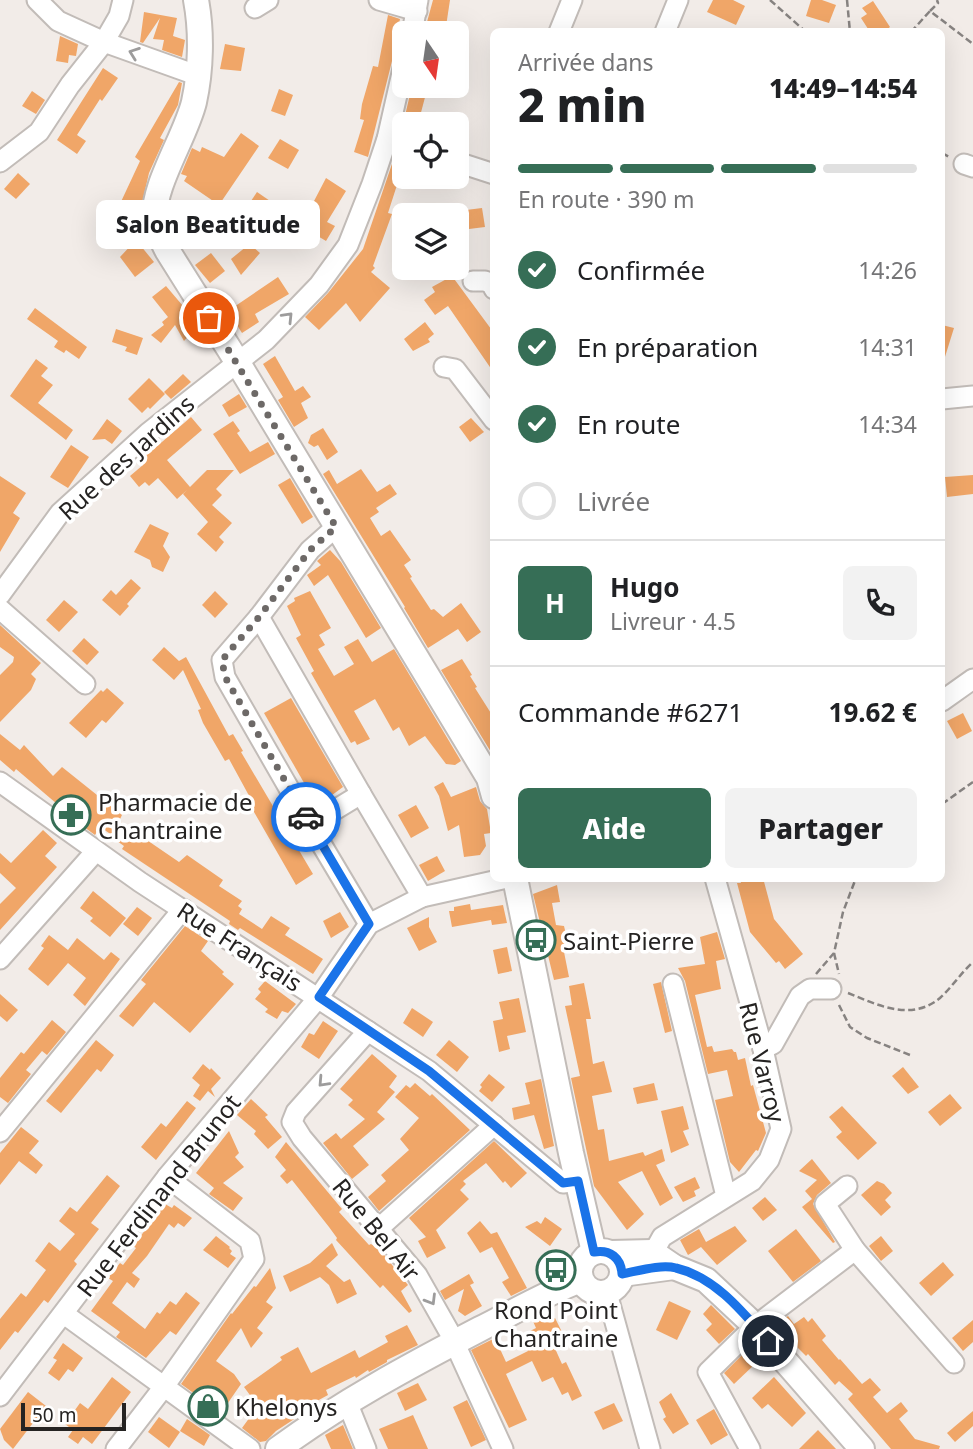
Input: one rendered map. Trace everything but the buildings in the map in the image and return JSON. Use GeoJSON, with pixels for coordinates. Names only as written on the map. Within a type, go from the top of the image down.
{"type":"FeatureCollection","features":[{"type":"Feature","properties":{"kind":"main road"},"geometry":{"type":"LineString","coordinates":[[196,0],[199,14],[199,76],[186,128],[157,198],[155,222],[167,250],[490,782]]}},
{"type":"Feature","properties":{"kind":"main road"},"geometry":{"type":"LineString","coordinates":[[516,882],[578,1181],[622,1266]]}},
{"type":"Feature","properties":{"kind":"main road"},"geometry":{"type":"LineString","coordinates":[[278,1449],[347,1402],[454,1342],[581,1280],[591,1291],[622,1266],[674,1267],[706,1280],[755,1326],[862,1449]]}},
{"type":"Feature","properties":{"kind":"street"},"geometry":{"type":"LineString","coordinates":[[37,0],[58,21],[104,42],[199,76]]}},
{"type":"Feature","properties":{"kind":"street"},"geometry":{"type":"LineString","coordinates":[[0,162],[39,132],[70,85],[104,42],[119,16],[123,0]]}},
{"type":"Feature","properties":{"kind":"street"},"geometry":{"type":"LineString","coordinates":[[379,0],[418,6]]}},
{"type":"Feature","properties":{"kind":"street"},"geometry":{"type":"LineString","coordinates":[[561,28],[572,0]]}},
{"type":"Feature","properties":{"kind":"street"},"geometry":{"type":"LineString","coordinates":[[666,28],[678,0]]}},
{"type":"Feature","properties":{"kind":"street","name":"Rue des Jardins"},"geometry":{"type":"LineString","coordinates":[[0,595],[60,513],[148,433],[266,340],[319,285],[348,245],[392,149]]}},
{"type":"Feature","properties":{"kind":"street"},"geometry":{"type":"LineString","coordinates":[[469,166],[490,173]]}},
{"type":"Feature","properties":{"kind":"street"},"geometry":{"type":"LineString","coordinates":[[473,281],[490,283]]}},
{"type":"Feature","properties":{"kind":"street"},"geometry":{"type":"LineString","coordinates":[[444,367],[455,369],[490,415]]}},
{"type":"Feature","properties":{"kind":"street"},"geometry":{"type":"LineString","coordinates":[[945,399],[973,396]]}},
{"type":"Feature","properties":{"kind":"street"},"geometry":{"type":"LineString","coordinates":[[336,527],[310,550],[222,660],[225,677],[369,924],[422,897],[490,882]]}},
{"type":"Feature","properties":{"kind":"street"},"geometry":{"type":"LineString","coordinates":[[0,609],[85,684]]}},
{"type":"Feature","properties":{"kind":"street"},"geometry":{"type":"LineString","coordinates":[[259,617],[422,897]]}},
{"type":"Feature","properties":{"kind":"street"},"geometry":{"type":"LineString","coordinates":[[945,699],[973,679]]}},
{"type":"Feature","properties":{"kind":"street","name":"Rue Français"},"geometry":{"type":"LineString","coordinates":[[2,788],[429,1071],[563,1183],[578,1181]]}},
{"type":"Feature","properties":{"kind":"street"},"geometry":{"type":"LineString","coordinates":[[310,825],[361,794]]}},
{"type":"Feature","properties":{"kind":"street"},"geometry":{"type":"LineString","coordinates":[[0,959],[96,851]]}},
{"type":"Feature","properties":{"kind":"street","name":"Rue Varroy"},"geometry":{"type":"LineString","coordinates":[[622,1266],[662,1237],[752,1181],[769,1160],[778,1142],[781,1129],[763,1049],[716,882]]}},
{"type":"Feature","properties":{"kind":"street"},"geometry":{"type":"LineString","coordinates":[[0,1132],[183,909]]}},
{"type":"Feature","properties":{"kind":"street","name":"Rue Ferdinand Brunot"},"geometry":{"type":"LineString","coordinates":[[0,1396],[167,1177],[319,997],[369,924]]}},
{"type":"Feature","properties":{"kind":"street"},"geometry":{"type":"LineString","coordinates":[[673,984],[726,1196]]}},
{"type":"Feature","properties":{"kind":"street"},"geometry":{"type":"LineString","coordinates":[[763,1049],[773,1044],[800,996],[810,989],[836,985]]}},
{"type":"Feature","properties":{"kind":"street","name":"Rue Bel Air"},"geometry":{"type":"LineString","coordinates":[[368,1031],[296,1112],[292,1122],[302,1138],[416,1275],[454,1342],[503,1449]]}},
{"type":"Feature","properties":{"kind":"street"},"geometry":{"type":"LineString","coordinates":[[378,1229],[494,1125]]}},
{"type":"Feature","properties":{"kind":"street"},"geometry":{"type":"LineString","coordinates":[[116,1449],[163,1388],[254,1259],[250,1241],[167,1177]]}},
{"type":"Feature","properties":{"kind":"street"},"geometry":{"type":"LineString","coordinates":[[847,1186],[825,1204],[855,1250],[954,1363]]}},
{"type":"Feature","properties":{"kind":"street"},"geometry":{"type":"LineString","coordinates":[[750,1449],[708,1372],[755,1326],[855,1250]]}},
{"type":"Feature","properties":{"kind":"street"},"geometry":{"type":"LineString","coordinates":[[622,1266],[650,1449]]}},
{"type":"Feature","properties":{"kind":"street"},"geometry":{"type":"LineString","coordinates":[[64,1314],[250,1449]]}},
{"type":"Feature","properties":{"kind":"street"},"geometry":{"type":"LineString","coordinates":[[347,1402],[366,1449]]}},
{"type":"Feature","properties":{"kind":"path"},"geometry":{"type":"LineString","coordinates":[[770,0],[802,28]]}},
{"type":"Feature","properties":{"kind":"path"},"geometry":{"type":"LineString","coordinates":[[847,0],[850,28]]}},
{"type":"Feature","properties":{"kind":"path"},"geometry":{"type":"LineString","coordinates":[[915,28],[938,3],[937,0]]}},
{"type":"Feature","properties":{"kind":"path"},"geometry":{"type":"LineString","coordinates":[[930,11],[973,44]]}},
{"type":"Feature","properties":{"kind":"path"},"geometry":{"type":"LineString","coordinates":[[945,802],[973,782]]}},
{"type":"Feature","properties":{"kind":"path"},"geometry":{"type":"LineString","coordinates":[[854,882],[843,912],[834,953],[836,985],[850,1027],[867,1038],[910,1055]]}},
{"type":"Feature","properties":{"kind":"path"},"geometry":{"type":"LineString","coordinates":[[800,996],[834,953]]}},
{"type":"Feature","properties":{"kind":"path"},"geometry":{"type":"LineString","coordinates":[[836,985],[847,993],[888,1009],[914,1011],[939,999],[973,962]]}},
{"type":"Feature","properties":{"kind":"way so far"},"geometry":{"type":"LineString","coordinates":[[209,318],[336,527],[310,550],[222,660],[225,677],[306,817]]}},
{"type":"Feature","properties":{"kind":"place","name":"Salon Beatitude"},"geometry":{"type":"Point","coordinates":[209,318]}},
{"type":"Feature","properties":{"kind":"place","name":"Pharmacie de Chantraine"},"geometry":{"type":"Point","coordinates":[71,815]}},
{"type":"Feature","properties":{"kind":"place","name":"Saint-Pierre"},"geometry":{"type":"Point","coordinates":[536,940]}},
{"type":"Feature","properties":{"kind":"place","name":"Rond Point Chantraine"},"geometry":{"type":"Point","coordinates":[556,1270]}},
{"type":"Feature","properties":{"kind":"place","name":"Khelonys"},"geometry":{"type":"Point","coordinates":[208,1406]}},
{"type":"Feature","properties":{"kind":"route"},"geometry":{"type":"LineString","coordinates":[[306,817],[369,924],[319,997],[429,1071],[563,1183],[578,1181],[594,1252],[611,1253],[620,1262],[622,1274],[674,1267],[706,1280],[728,1298],[768,1341]]}}]}
